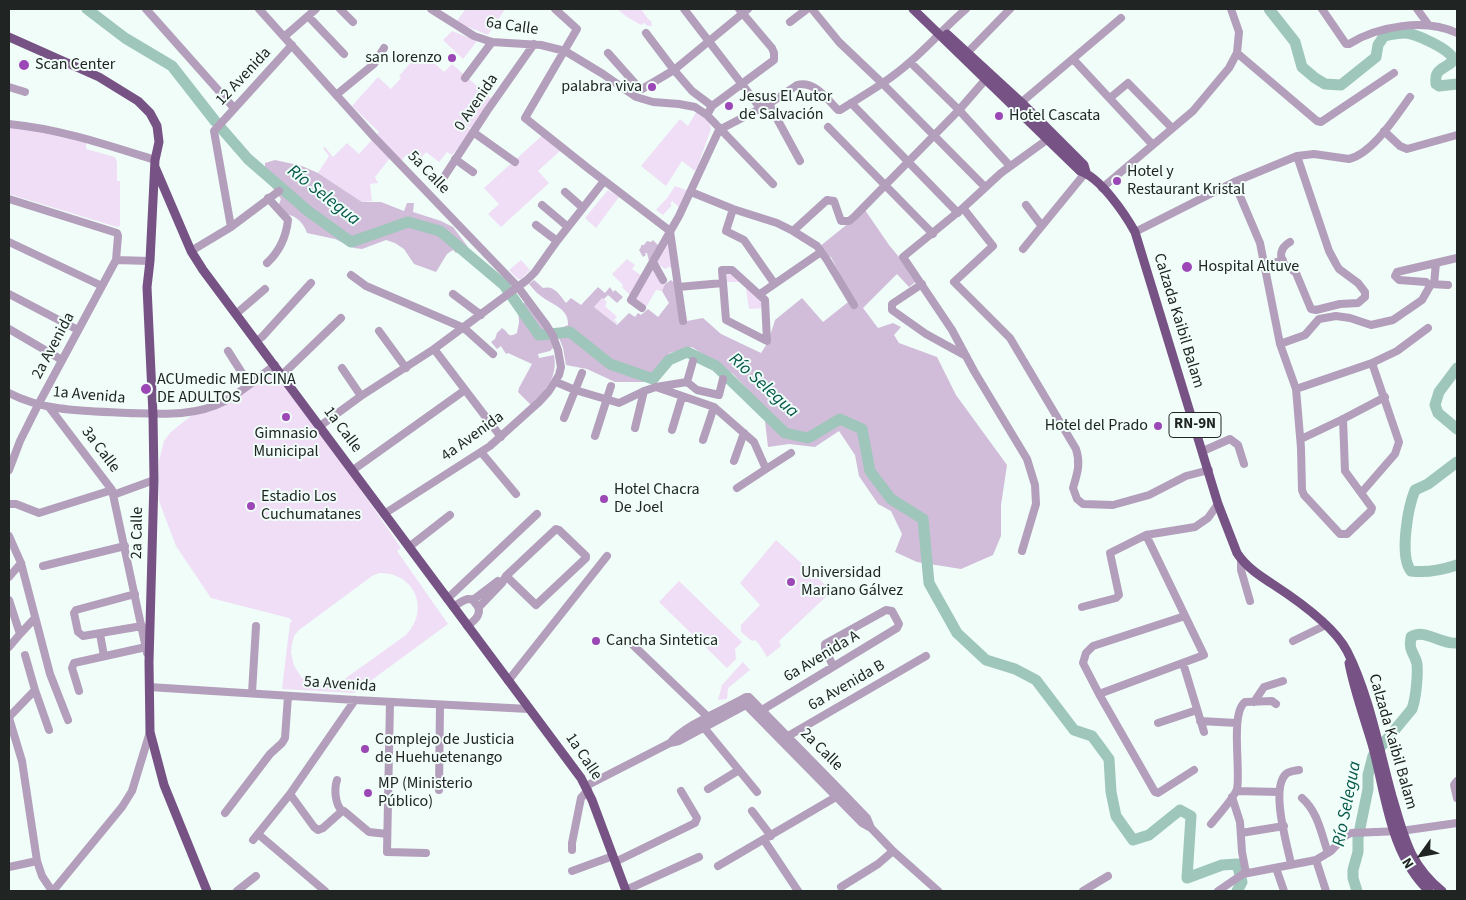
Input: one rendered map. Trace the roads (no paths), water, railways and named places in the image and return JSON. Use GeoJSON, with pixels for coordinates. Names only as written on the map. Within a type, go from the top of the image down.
{"type":"FeatureCollection","features":[{"type":"Feature","properties":{"kind":"main road","name":"Calzada Kaibil Balam"},"geometry":{"type":"LineString","coordinates":[[913,9],[968,52],[1048,139],[1080,171],[1086,172]]}},
{"type":"Feature","properties":{"kind":"main road","name":"Calzada Kaibil Balam"},"geometry":{"type":"LineString","coordinates":[[921,9],[986,79],[1084,164],[1086,172],[1117,204],[1135,232],[1218,504],[1237,553],[1241,560],[1258,574],[1303,605],[1346,648],[1351,676],[1374,740],[1397,831],[1408,866],[1429,891]]}},
{"type":"Feature","properties":{"kind":"main road"},"geometry":{"type":"LineString","coordinates":[[9,37],[99,77],[138,102],[150,113],[157,126],[159,142],[155,163]]}},
{"type":"Feature","properties":{"kind":"main road","name":"1a Calle"},"geometry":{"type":"LineString","coordinates":[[155,163],[191,251],[203,270],[508,681],[572,764],[587,788],[626,891]]}},
{"type":"Feature","properties":{"kind":"main road","name":"2a Calle"},"geometry":{"type":"LineString","coordinates":[[155,163],[147,287],[154,480],[149,662],[150,732],[164,785],[207,891]]}},
{"type":"Feature","properties":{"kind":"main road","name":"Calzada Kaibil Balam"},"geometry":{"type":"LineString","coordinates":[[1397,831],[1417,864],[1426,876],[1442,891]]}},
{"type":"Feature","properties":{"kind":"street"},"geometry":{"type":"LineString","coordinates":[[146,9],[234,108]]}},
{"type":"Feature","properties":{"kind":"street","name":"5a Calle"},"geometry":{"type":"LineString","coordinates":[[259,9],[374,138],[548,326],[553,336],[561,367]]}},
{"type":"Feature","properties":{"kind":"street","name":"12 Avenida"},"geometry":{"type":"LineString","coordinates":[[285,36],[316,9]]}},
{"type":"Feature","properties":{"kind":"street"},"geometry":{"type":"LineString","coordinates":[[340,9],[353,22]]}},
{"type":"Feature","properties":{"kind":"street","name":"6a Calle"},"geometry":{"type":"LineString","coordinates":[[431,9],[474,36],[492,42],[534,44],[565,51],[603,74],[626,92],[642,100],[695,107],[707,115]]}},
{"type":"Feature","properties":{"kind":"street"},"geometry":{"type":"LineString","coordinates":[[555,9],[577,29],[525,118],[670,231],[683,321]]}},
{"type":"Feature","properties":{"kind":"street"},"geometry":{"type":"LineString","coordinates":[[684,9],[761,109]]}},
{"type":"Feature","properties":{"kind":"street"},"geometry":{"type":"LineString","coordinates":[[790,22],[807,9]]}},
{"type":"Feature","properties":{"kind":"street"},"geometry":{"type":"LineString","coordinates":[[812,9],[839,42],[985,187]]}},
{"type":"Feature","properties":{"kind":"street"},"geometry":{"type":"LineString","coordinates":[[642,308],[632,300],[690,192],[719,130],[761,109],[797,85],[804,83],[814,87],[838,110],[882,83],[910,62],[966,9]]}},
{"type":"Feature","properties":{"kind":"street"},"geometry":{"type":"LineString","coordinates":[[968,52],[1010,9]]}},
{"type":"Feature","properties":{"kind":"street"},"geometry":{"type":"LineString","coordinates":[[1102,188],[1193,111],[1229,68],[1237,52],[1239,32],[1231,9]]}},
{"type":"Feature","properties":{"kind":"street"},"geometry":{"type":"LineString","coordinates":[[1322,9],[1346,44],[1372,32],[1402,26],[1428,24],[1457,33]]}},
{"type":"Feature","properties":{"kind":"street"},"geometry":{"type":"LineString","coordinates":[[1419,9],[1428,24]]}},
{"type":"Feature","properties":{"kind":"street"},"geometry":{"type":"LineString","coordinates":[[608,53],[641,89],[674,70],[710,42],[743,10],[772,48],[773,61],[712,106],[707,115],[719,130],[773,184]]}},
{"type":"Feature","properties":{"kind":"street"},"geometry":{"type":"LineString","coordinates":[[308,16],[344,54]]}},
{"type":"Feature","properties":{"kind":"street"},"geometry":{"type":"LineString","coordinates":[[1018,105],[1121,18]]}},
{"type":"Feature","properties":{"kind":"street"},"geometry":{"type":"LineString","coordinates":[[646,32],[692,91],[712,106]]}},
{"type":"Feature","properties":{"kind":"street"},"geometry":{"type":"LineString","coordinates":[[465,78],[492,42]]}},
{"type":"Feature","properties":{"kind":"street","name":"0 Avenida"},"geometry":{"type":"LineString","coordinates":[[444,177],[534,44]]}},
{"type":"Feature","properties":{"kind":"street","name":"12 Avenida"},"geometry":{"type":"LineString","coordinates":[[231,227],[214,136],[216,127],[292,45]]}},
{"type":"Feature","properties":{"kind":"street"},"geometry":{"type":"LineString","coordinates":[[336,95],[374,64],[384,48]]}},
{"type":"Feature","properties":{"kind":"street"},"geometry":{"type":"LineString","coordinates":[[1237,52],[1317,121],[1321,122],[1394,74]]}},
{"type":"Feature","properties":{"kind":"street"},"geometry":{"type":"LineString","coordinates":[[1073,59],[1152,144]]}},
{"type":"Feature","properties":{"kind":"street"},"geometry":{"type":"LineString","coordinates":[[910,62],[959,110],[1010,166]]}},
{"type":"Feature","properties":{"kind":"street"},"geometry":{"type":"LineString","coordinates":[[793,231],[827,200],[834,201],[841,221],[849,221],[886,186],[986,79]]}},
{"type":"Feature","properties":{"kind":"street"},"geometry":{"type":"LineString","coordinates":[[1110,98],[1128,83],[1172,128]]}},
{"type":"Feature","properties":{"kind":"street"},"geometry":{"type":"LineString","coordinates":[[9,87],[25,92]]}},
{"type":"Feature","properties":{"kind":"street"},"geometry":{"type":"LineString","coordinates":[[1135,232],[1234,182],[1297,156],[1314,154],[1354,158],[1376,141],[1410,97]]}},
{"type":"Feature","properties":{"kind":"street"},"geometry":{"type":"LineString","coordinates":[[850,103],[908,162],[961,210],[993,246],[954,282],[1010,338],[1076,449],[1079,459],[1079,470],[1072,488],[1077,499],[1083,504],[1113,505],[1149,495],[1186,476],[1209,470]]}},
{"type":"Feature","properties":{"kind":"street"},"geometry":{"type":"LineString","coordinates":[[770,104],[800,160]]}},
{"type":"Feature","properties":{"kind":"street"},"geometry":{"type":"LineString","coordinates":[[9,124],[40,127],[90,140],[155,163]]}},
{"type":"Feature","properties":{"kind":"street"},"geometry":{"type":"LineString","coordinates":[[828,127],[933,234]]}},
{"type":"Feature","properties":{"kind":"street"},"geometry":{"type":"LineString","coordinates":[[1384,131],[1400,146],[1407,149],[1457,135]]}},
{"type":"Feature","properties":{"kind":"street"},"geometry":{"type":"LineString","coordinates":[[473,132],[515,162]]}},
{"type":"Feature","properties":{"kind":"street"},"geometry":{"type":"LineString","coordinates":[[1022,551],[1036,504],[1033,477],[1027,459],[952,330],[903,258],[1010,166],[1048,139]]}},
{"type":"Feature","properties":{"kind":"street"},"geometry":{"type":"LineString","coordinates":[[1290,242],[1283,246],[1281,251],[1283,260],[1286,267],[1294,270],[1296,273],[1310,307],[1314,310],[1340,304],[1358,303],[1365,297],[1365,292],[1358,283],[1339,269],[1329,251],[1297,156]]}},
{"type":"Feature","properties":{"kind":"street"},"geometry":{"type":"LineString","coordinates":[[455,160],[473,172]]}},
{"type":"Feature","properties":{"kind":"street"},"geometry":{"type":"LineString","coordinates":[[1023,249],[1086,172]]}},
{"type":"Feature","properties":{"kind":"street"},"geometry":{"type":"LineString","coordinates":[[320,426],[361,396],[464,328],[535,272],[556,241],[604,181]]}},
{"type":"Feature","properties":{"kind":"street"},"geometry":{"type":"LineString","coordinates":[[1234,182],[1260,242],[1280,344],[1296,389],[1301,439],[1302,490],[1304,495],[1340,534],[1347,534],[1372,508],[1362,492],[1345,472],[1343,419]]}},
{"type":"Feature","properties":{"kind":"street"},"geometry":{"type":"LineString","coordinates":[[191,251],[231,227],[279,191]]}},
{"type":"Feature","properties":{"kind":"street"},"geometry":{"type":"LineString","coordinates":[[566,192],[583,208]]}},
{"type":"Feature","properties":{"kind":"street"},"geometry":{"type":"LineString","coordinates":[[690,192],[733,209],[769,220],[793,231],[817,246],[854,305]]}},
{"type":"Feature","properties":{"kind":"street"},"geometry":{"type":"LineString","coordinates":[[267,263],[278,253],[285,236],[288,220],[268,198]]}},
{"type":"Feature","properties":{"kind":"street","name":"2a Avenida"},"geometry":{"type":"LineString","coordinates":[[9,199],[118,234],[116,260],[38,405],[20,441],[9,470]]}},
{"type":"Feature","properties":{"kind":"street"},"geometry":{"type":"LineString","coordinates":[[542,205],[568,227]]}},
{"type":"Feature","properties":{"kind":"street"},"geometry":{"type":"LineString","coordinates":[[1026,205],[1041,225]]}},
{"type":"Feature","properties":{"kind":"street"},"geometry":{"type":"LineString","coordinates":[[733,209],[726,232],[743,238],[774,283]]}},
{"type":"Feature","properties":{"kind":"street"},"geometry":{"type":"LineString","coordinates":[[536,226],[556,241]]}},
{"type":"Feature","properties":{"kind":"street"},"geometry":{"type":"LineString","coordinates":[[9,242],[102,286]]}},
{"type":"Feature","properties":{"kind":"street"},"geometry":{"type":"LineString","coordinates":[[760,294],[821,252]]}},
{"type":"Feature","properties":{"kind":"street"},"geometry":{"type":"LineString","coordinates":[[1448,285],[1399,280],[1396,278],[1395,273],[1399,270],[1457,258]]}},
{"type":"Feature","properties":{"kind":"street"},"geometry":{"type":"LineString","coordinates":[[116,260],[150,260]]}},
{"type":"Feature","properties":{"kind":"street"},"geometry":{"type":"LineString","coordinates":[[1264,266],[1283,260]]}},
{"type":"Feature","properties":{"kind":"street"},"geometry":{"type":"LineString","coordinates":[[653,262],[663,280]]}},
{"type":"Feature","properties":{"kind":"street"},"geometry":{"type":"LineString","coordinates":[[1280,344],[1305,335],[1319,319],[1336,316],[1350,318],[1371,325],[1393,320],[1422,300],[1431,284],[1436,263]]}},
{"type":"Feature","properties":{"kind":"street"},"geometry":{"type":"LineString","coordinates":[[722,270],[732,270],[760,294],[766,302],[766,341],[726,320],[722,270]]}},
{"type":"Feature","properties":{"kind":"street"},"geometry":{"type":"LineString","coordinates":[[351,275],[366,286],[464,328],[492,354]]}},
{"type":"Feature","properties":{"kind":"street"},"geometry":{"type":"LineString","coordinates":[[256,341],[262,337],[311,283]]}},
{"type":"Feature","properties":{"kind":"street"},"geometry":{"type":"LineString","coordinates":[[678,287],[722,283]]}},
{"type":"Feature","properties":{"kind":"street"},"geometry":{"type":"LineString","coordinates":[[922,284],[892,304],[892,310],[926,334],[966,356]]}},
{"type":"Feature","properties":{"kind":"street"},"geometry":{"type":"LineString","coordinates":[[236,314],[265,289]]}},
{"type":"Feature","properties":{"kind":"street"},"geometry":{"type":"LineString","coordinates":[[9,294],[78,330]]}},
{"type":"Feature","properties":{"kind":"street"},"geometry":{"type":"LineString","coordinates":[[454,294],[481,315]]}},
{"type":"Feature","properties":{"kind":"street"},"geometry":{"type":"LineString","coordinates":[[282,375],[341,318]]}},
{"type":"Feature","properties":{"kind":"street"},"geometry":{"type":"LineString","coordinates":[[1296,389],[1372,363],[1396,350],[1428,328]]}},
{"type":"Feature","properties":{"kind":"street"},"geometry":{"type":"LineString","coordinates":[[9,329],[62,360]]}},
{"type":"Feature","properties":{"kind":"street"},"geometry":{"type":"LineString","coordinates":[[378,331],[406,368]]}},
{"type":"Feature","properties":{"kind":"street"},"geometry":{"type":"LineString","coordinates":[[434,349],[501,437]]}},
{"type":"Feature","properties":{"kind":"street"},"geometry":{"type":"LineString","coordinates":[[228,352],[249,384]]}},
{"type":"Feature","properties":{"kind":"street"},"geometry":{"type":"LineString","coordinates":[[687,382],[693,361]]}},
{"type":"Feature","properties":{"kind":"street"},"geometry":{"type":"LineString","coordinates":[[1362,492],[1396,454],[1399,442],[1372,363]]}},
{"type":"Feature","properties":{"kind":"street","name":"1a Avenida"},"geometry":{"type":"LineString","coordinates":[[38,405],[109,413],[153,415],[189,412],[225,401],[275,365]]}},
{"type":"Feature","properties":{"kind":"street","name":"4a Avenida"},"geometry":{"type":"LineString","coordinates":[[384,514],[481,452],[501,437],[539,402],[556,382],[561,367]]}},
{"type":"Feature","properties":{"kind":"street"},"geometry":{"type":"LineString","coordinates":[[342,368],[361,396]]}},
{"type":"Feature","properties":{"kind":"street"},"geometry":{"type":"LineString","coordinates":[[564,418],[582,373]]}},
{"type":"Feature","properties":{"kind":"street"},"geometry":{"type":"LineString","coordinates":[[556,382],[575,390],[619,403],[656,387],[687,382],[698,390],[719,395],[723,379]]}},
{"type":"Feature","properties":{"kind":"street"},"geometry":{"type":"LineString","coordinates":[[595,436],[611,386]]}},
{"type":"Feature","properties":{"kind":"street"},"geometry":{"type":"LineString","coordinates":[[656,387],[682,398],[714,407],[754,442],[766,469]]}},
{"type":"Feature","properties":{"kind":"street"},"geometry":{"type":"LineString","coordinates":[[353,470],[465,390]]}},
{"type":"Feature","properties":{"kind":"street"},"geometry":{"type":"LineString","coordinates":[[634,428],[644,391]]}},
{"type":"Feature","properties":{"kind":"street"},"geometry":{"type":"LineString","coordinates":[[9,393],[38,405]]}},
{"type":"Feature","properties":{"kind":"street"},"geometry":{"type":"LineString","coordinates":[[1301,439],[1385,397]]}},
{"type":"Feature","properties":{"kind":"street"},"geometry":{"type":"LineString","coordinates":[[672,430],[682,398]]}},
{"type":"Feature","properties":{"kind":"street","name":"3a Calle"},"geometry":{"type":"LineString","coordinates":[[49,406],[113,492],[149,662]]}},
{"type":"Feature","properties":{"kind":"street"},"geometry":{"type":"LineString","coordinates":[[703,440],[714,407]]}},
{"type":"Feature","properties":{"kind":"street"},"geometry":{"type":"LineString","coordinates":[[734,461],[744,433]]}},
{"type":"Feature","properties":{"kind":"street"},"geometry":{"type":"LineString","coordinates":[[1203,451],[1230,439],[1238,445],[1244,464]]}},
{"type":"Feature","properties":{"kind":"street"},"geometry":{"type":"LineString","coordinates":[[481,452],[516,494]]}},
{"type":"Feature","properties":{"kind":"street"},"geometry":{"type":"LineString","coordinates":[[737,488],[791,453]]}},
{"type":"Feature","properties":{"kind":"street"},"geometry":{"type":"LineString","coordinates":[[9,504],[16,504],[39,513],[154,480]]}},
{"type":"Feature","properties":{"kind":"street"},"geometry":{"type":"LineString","coordinates":[[1082,607],[1116,598],[1119,595],[1110,553],[1146,535],[1195,527],[1208,518],[1218,504]]}},
{"type":"Feature","properties":{"kind":"street"},"geometry":{"type":"LineString","coordinates":[[447,599],[537,514]]}},
{"type":"Feature","properties":{"kind":"street"},"geometry":{"type":"LineString","coordinates":[[409,547],[450,515]]}},
{"type":"Feature","properties":{"kind":"street"},"geometry":{"type":"LineString","coordinates":[[479,607],[504,578],[556,529],[586,556],[536,605],[504,578]]}},
{"type":"Feature","properties":{"kind":"street"},"geometry":{"type":"LineString","coordinates":[[1099,694],[1204,655],[1146,535]]}},
{"type":"Feature","properties":{"kind":"street"},"geometry":{"type":"LineString","coordinates":[[9,536],[21,563],[34,619],[50,674],[68,720]]}},
{"type":"Feature","properties":{"kind":"street"},"geometry":{"type":"LineString","coordinates":[[43,566],[125,546]]}},
{"type":"Feature","properties":{"kind":"street"},"geometry":{"type":"LineString","coordinates":[[508,681],[607,556]]}},
{"type":"Feature","properties":{"kind":"street"},"geometry":{"type":"LineString","coordinates":[[1241,560],[1241,570],[1250,601]]}},
{"type":"Feature","properties":{"kind":"street"},"geometry":{"type":"LineString","coordinates":[[9,577],[21,563]]}},
{"type":"Feature","properties":{"kind":"street"},"geometry":{"type":"LineString","coordinates":[[453,607],[466,600],[473,600],[504,578]]}},
{"type":"Feature","properties":{"kind":"street"},"geometry":{"type":"LineString","coordinates":[[135,594],[75,611],[74,614],[82,636],[142,626]]}},
{"type":"Feature","properties":{"kind":"street"},"geometry":{"type":"LineString","coordinates":[[9,600],[20,634]]}},
{"type":"Feature","properties":{"kind":"street"},"geometry":{"type":"LineString","coordinates":[[467,626],[478,617],[480,610],[473,600]]}},
{"type":"Feature","properties":{"kind":"street","name":"6a Avenida A"},"geometry":{"type":"LineString","coordinates":[[762,710],[897,628],[899,624],[892,612],[886,610],[825,644],[825,649],[833,666]]}},
{"type":"Feature","properties":{"kind":"street"},"geometry":{"type":"LineString","coordinates":[[1185,616],[1093,646],[1086,653],[1083,663],[1155,792],[1158,793],[1194,770]]}},
{"type":"Feature","properties":{"kind":"street"},"geometry":{"type":"LineString","coordinates":[[9,647],[34,619]]}},
{"type":"Feature","properties":{"kind":"street"},"geometry":{"type":"LineString","coordinates":[[252,693],[256,626]]}},
{"type":"Feature","properties":{"kind":"street"},"geometry":{"type":"LineString","coordinates":[[1294,641],[1326,626]]}},
{"type":"Feature","properties":{"kind":"street"},"geometry":{"type":"LineString","coordinates":[[100,634],[104,656]]}},
{"type":"Feature","properties":{"kind":"street"},"geometry":{"type":"LineString","coordinates":[[572,850],[581,798],[587,788],[670,743],[679,742],[702,725],[708,717],[633,645]]}},
{"type":"Feature","properties":{"kind":"street"},"geometry":{"type":"LineString","coordinates":[[79,691],[72,664],[77,661],[146,647]]}},
{"type":"Feature","properties":{"kind":"street"},"geometry":{"type":"LineString","coordinates":[[25,656],[48,730]]}},
{"type":"Feature","properties":{"kind":"street","name":"6a Avenida B"},"geometry":{"type":"LineString","coordinates":[[784,738],[926,656]]}},
{"type":"Feature","properties":{"kind":"street"},"geometry":{"type":"LineString","coordinates":[[1183,662],[1204,732]]}},
{"type":"Feature","properties":{"kind":"street"},"geometry":{"type":"LineString","coordinates":[[1254,702],[1264,687],[1284,681]]}},
{"type":"Feature","properties":{"kind":"street","name":"5a Avenida"},"geometry":{"type":"LineString","coordinates":[[149,687],[529,709]]}},
{"type":"Feature","properties":{"kind":"street"},"geometry":{"type":"LineString","coordinates":[[35,690],[9,718],[22,761],[37,861],[42,876],[52,891],[122,807],[132,790],[150,732]]}},
{"type":"Feature","properties":{"kind":"street"},"geometry":{"type":"LineString","coordinates":[[225,813],[270,754],[286,738],[288,696]]}},
{"type":"Feature","properties":{"kind":"street","name":"2a Calle"},"geometry":{"type":"LineString","coordinates":[[708,717],[747,696],[762,710],[784,738]]}},
{"type":"Feature","properties":{"kind":"street"},"geometry":{"type":"LineString","coordinates":[[325,891],[255,837],[290,794],[356,700]]}},
{"type":"Feature","properties":{"kind":"street"},"geometry":{"type":"LineString","coordinates":[[1245,874],[1240,822],[1234,794],[1237,723],[1243,703],[1272,701],[1276,704]]}},
{"type":"Feature","properties":{"kind":"street"},"geometry":{"type":"LineString","coordinates":[[390,702],[388,852],[426,853]]}},
{"type":"Feature","properties":{"kind":"street","name":"2a Calle"},"geometry":{"type":"LineString","coordinates":[[702,725],[744,704],[748,706],[784,738],[866,818],[871,828],[893,851],[938,891]]}},
{"type":"Feature","properties":{"kind":"street"},"geometry":{"type":"LineString","coordinates":[[439,790],[440,705]]}},
{"type":"Feature","properties":{"kind":"street"},"geometry":{"type":"LineString","coordinates":[[1158,723],[1197,710]]}},
{"type":"Feature","properties":{"kind":"street"},"geometry":{"type":"LineString","coordinates":[[1200,721],[1237,723]]}},
{"type":"Feature","properties":{"kind":"street"},"geometry":{"type":"LineString","coordinates":[[702,725],[757,792]]}},
{"type":"Feature","properties":{"kind":"street"},"geometry":{"type":"LineString","coordinates":[[708,789],[739,770]]}},
{"type":"Feature","properties":{"kind":"street"},"geometry":{"type":"LineString","coordinates":[[1291,864],[1279,792],[1283,777],[1287,773],[1299,770]]}},
{"type":"Feature","properties":{"kind":"street"},"geometry":{"type":"LineString","coordinates":[[337,780],[335,787],[338,805],[342,811],[348,813],[369,832],[387,834]]}},
{"type":"Feature","properties":{"kind":"street"},"geometry":{"type":"LineString","coordinates":[[1457,780],[1454,785],[1457,798]]}},
{"type":"Feature","properties":{"kind":"street"},"geometry":{"type":"LineString","coordinates":[[572,871],[614,859],[698,820],[681,791]]}},
{"type":"Feature","properties":{"kind":"street"},"geometry":{"type":"LineString","coordinates":[[1211,824],[1234,794],[1279,792]]}},
{"type":"Feature","properties":{"kind":"street"},"geometry":{"type":"LineString","coordinates":[[290,794],[318,830],[323,828],[342,811]]}},
{"type":"Feature","properties":{"kind":"street"},"geometry":{"type":"LineString","coordinates":[[718,866],[840,794]]}},
{"type":"Feature","properties":{"kind":"street"},"geometry":{"type":"LineString","coordinates":[[1302,798],[1309,804],[1315,815],[1328,853]]}},
{"type":"Feature","properties":{"kind":"street"},"geometry":{"type":"LineString","coordinates":[[752,812],[798,891]]}},
{"type":"Feature","properties":{"kind":"street"},"geometry":{"type":"LineString","coordinates":[[1218,891],[1233,879],[1245,874],[1316,860],[1328,853],[1345,836],[1351,833],[1397,831],[1457,823]]}},
{"type":"Feature","properties":{"kind":"street"},"geometry":{"type":"LineString","coordinates":[[1241,833],[1284,826]]}},
{"type":"Feature","properties":{"kind":"street"},"geometry":{"type":"LineString","coordinates":[[841,887],[878,864],[893,851]]}},
{"type":"Feature","properties":{"kind":"street"},"geometry":{"type":"LineString","coordinates":[[626,891],[699,857]]}},
{"type":"Feature","properties":{"kind":"street"},"geometry":{"type":"LineString","coordinates":[[1316,860],[1326,891]]}},
{"type":"Feature","properties":{"kind":"street"},"geometry":{"type":"LineString","coordinates":[[9,867],[37,861]]}},
{"type":"Feature","properties":{"kind":"street"},"geometry":{"type":"LineString","coordinates":[[1276,868],[1284,891]]}},
{"type":"Feature","properties":{"kind":"street"},"geometry":{"type":"LineString","coordinates":[[237,891],[256,876]]}},
{"type":"Feature","properties":{"kind":"street"},"geometry":{"type":"LineString","coordinates":[[1085,891],[1108,876]]}},
{"type":"Feature","properties":{"kind":"waterway"},"geometry":{"type":"LineString","coordinates":[[87,9],[125,38],[172,66],[215,121]]}},
{"type":"Feature","properties":{"kind":"waterway","name":"Río Selegua"},"geometry":{"type":"LineString","coordinates":[[1269,9],[1295,42],[1302,67],[1325,84],[1341,85],[1376,57],[1378,45],[1384,36],[1404,33],[1432,42],[1446,51],[1454,60],[1438,72],[1436,84],[1439,86],[1457,84]]}},
{"type":"Feature","properties":{"kind":"waterway","name":"Río Selegua"},"geometry":{"type":"LineString","coordinates":[[221,128],[248,159],[308,211],[351,242],[408,222],[440,231],[504,285],[539,335],[570,332],[610,364],[653,379],[669,360],[687,352],[716,366],[785,433],[808,438],[840,419],[862,429],[870,471],[891,499],[923,519],[929,583],[957,633],[986,660],[1015,669],[1036,680],[1074,730],[1092,736],[1109,759],[1111,792],[1116,816],[1133,840],[1149,835],[1180,810],[1191,816],[1187,878],[1222,865],[1237,864],[1242,882],[1237,891]]}},
{"type":"Feature","properties":{"kind":"waterway","name":"Río Selegua"},"geometry":{"type":"LineString","coordinates":[[1457,368],[1439,392],[1435,405],[1438,413],[1457,429]]}},
{"type":"Feature","properties":{"kind":"waterway","name":"Río Selegua"},"geometry":{"type":"LineString","coordinates":[[1457,462],[1428,484],[1415,490],[1407,519],[1405,543],[1407,564],[1411,571],[1434,571],[1457,565]]}},
{"type":"Feature","properties":{"kind":"waterway","name":"Río Selegua"},"geometry":{"type":"LineString","coordinates":[[1357,891],[1353,870],[1358,852],[1358,838],[1373,756],[1412,709],[1415,699],[1417,664],[1411,649],[1411,637],[1422,634],[1445,642],[1457,643]]}},
{"type":"Feature","properties":{"kind":"place","name":"san lorenzo"},"geometry":{"type":"Point","coordinates":[452,58]}},
{"type":"Feature","properties":{"kind":"place","name":"Scan Center"},"geometry":{"type":"Point","coordinates":[24,65]}},
{"type":"Feature","properties":{"kind":"place","name":"palabra viva"},"geometry":{"type":"Point","coordinates":[652,87]}},
{"type":"Feature","properties":{"kind":"place","name":"Jesus El Autor de Salvación"},"geometry":{"type":"Point","coordinates":[729,106]}},
{"type":"Feature","properties":{"kind":"place","name":"Hotel Cascata"},"geometry":{"type":"Point","coordinates":[999,116]}},
{"type":"Feature","properties":{"kind":"place","name":"Hotel y Restaurant Kristal"},"geometry":{"type":"Point","coordinates":[1117,181]}},
{"type":"Feature","properties":{"kind":"place","name":"Hospital Altuve"},"geometry":{"type":"Point","coordinates":[1187,267]}},
{"type":"Feature","properties":{"kind":"place","name":"ACUmedic MEDICINA DE ADULTOS"},"geometry":{"type":"Point","coordinates":[146,389]}},
{"type":"Feature","properties":{"kind":"place","name":"Gimnasio Municipal"},"geometry":{"type":"Point","coordinates":[286,417]}},
{"type":"Feature","properties":{"kind":"place","name":"Hotel del Prado"},"geometry":{"type":"Point","coordinates":[1158,426]}},
{"type":"Feature","properties":{"kind":"place","name":"Hotel Chacra De Joel"},"geometry":{"type":"Point","coordinates":[604,499]}},
{"type":"Feature","properties":{"kind":"place","name":"Estadio Los Cuchumatanes"},"geometry":{"type":"Point","coordinates":[251,506]}},
{"type":"Feature","properties":{"kind":"place","name":"Universidad Mariano Gálvez"},"geometry":{"type":"Point","coordinates":[791,582]}},
{"type":"Feature","properties":{"kind":"place","name":"Cancha Sintetica"},"geometry":{"type":"Point","coordinates":[596,641]}},
{"type":"Feature","properties":{"kind":"place","name":"Complejo de Justicia de Huehuetenango"},"geometry":{"type":"Point","coordinates":[365,749]}},
{"type":"Feature","properties":{"kind":"place","name":"MP (Ministerio Público)"},"geometry":{"type":"Point","coordinates":[368,793]}}]}
